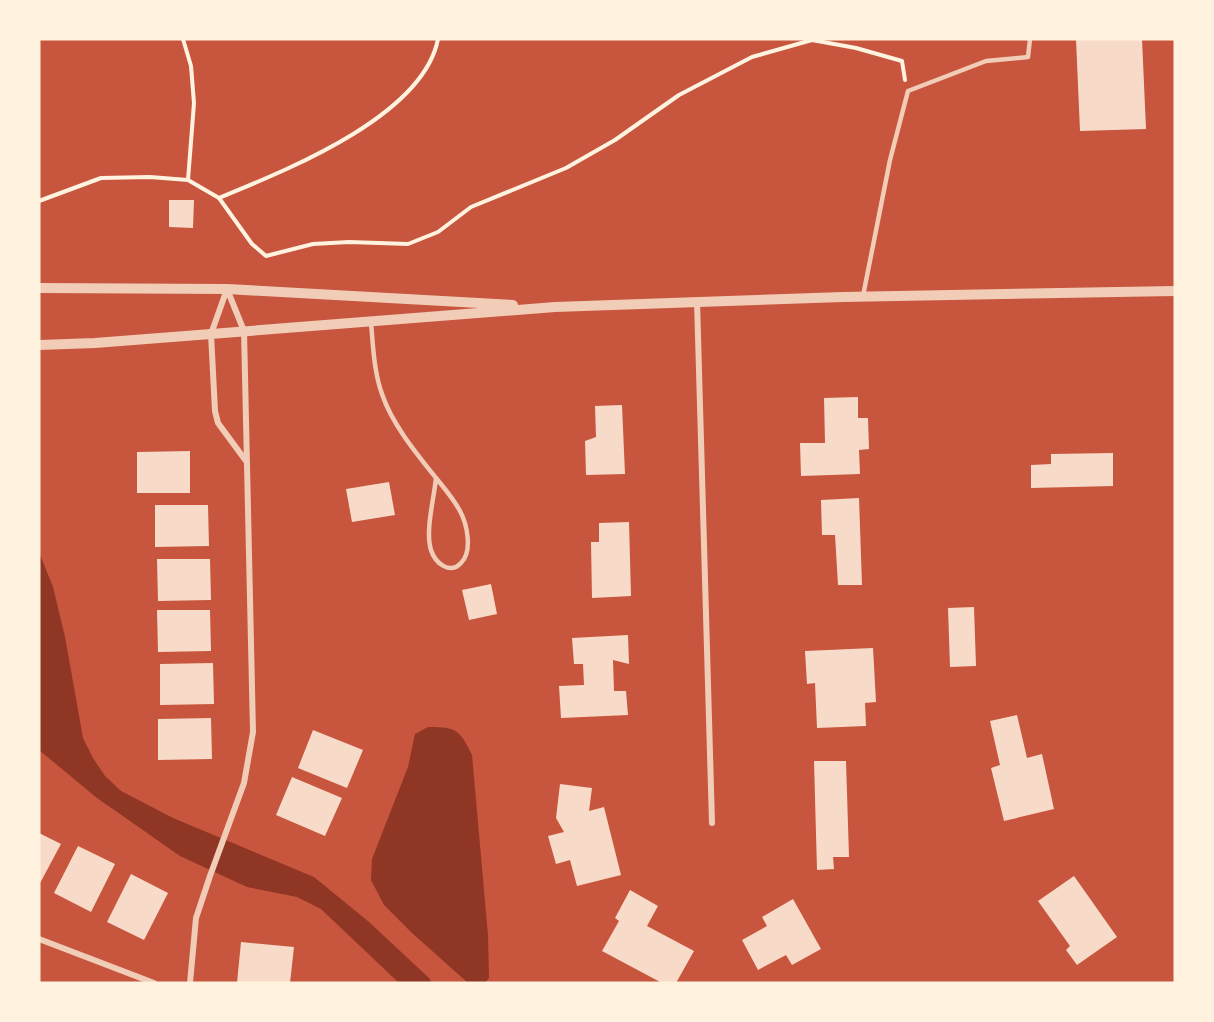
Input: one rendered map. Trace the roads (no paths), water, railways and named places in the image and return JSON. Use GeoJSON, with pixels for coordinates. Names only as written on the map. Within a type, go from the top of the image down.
{"type":"FeatureCollection","features":[{"type":"Feature","properties":{"kind":"street"},"geometry":{"type":"LineString","coordinates":[[39,288],[227,290],[555,307]]}},
{"type":"Feature","properties":{"kind":"street"},"geometry":{"type":"LineString","coordinates":[[190,983],[196,918],[244,783],[253,732],[244,331],[227,290]]}},
{"type":"Feature","properties":{"kind":"street"},"geometry":{"type":"LineString","coordinates":[[227,290],[211,334],[214,411],[218,423],[246,462]]}},
{"type":"Feature","properties":{"kind":"street"},"geometry":{"type":"LineString","coordinates":[[39,345],[95,343],[555,307],[863,296],[1175,291]]}},
{"type":"Feature","properties":{"kind":"street"},"geometry":{"type":"LineString","coordinates":[[697,302],[712,823]]}},
{"type":"Feature","properties":{"kind":"street"},"geometry":{"type":"LineString","coordinates":[[39,939],[154,983]]}},
{"type":"Feature","properties":{"kind":"lane"},"geometry":{"type":"LineString","coordinates":[[863,296],[890,160],[908,91],[986,61],[1028,57],[1029,39]]}},
{"type":"Feature","properties":{"kind":"lane"},"geometry":{"type":"LineString","coordinates":[[371,322],[381,394],[405,437],[452,495],[462,515],[468,533],[467,549],[463,562],[456,567],[447,568],[437,563],[430,549],[436,478]]}}]}
